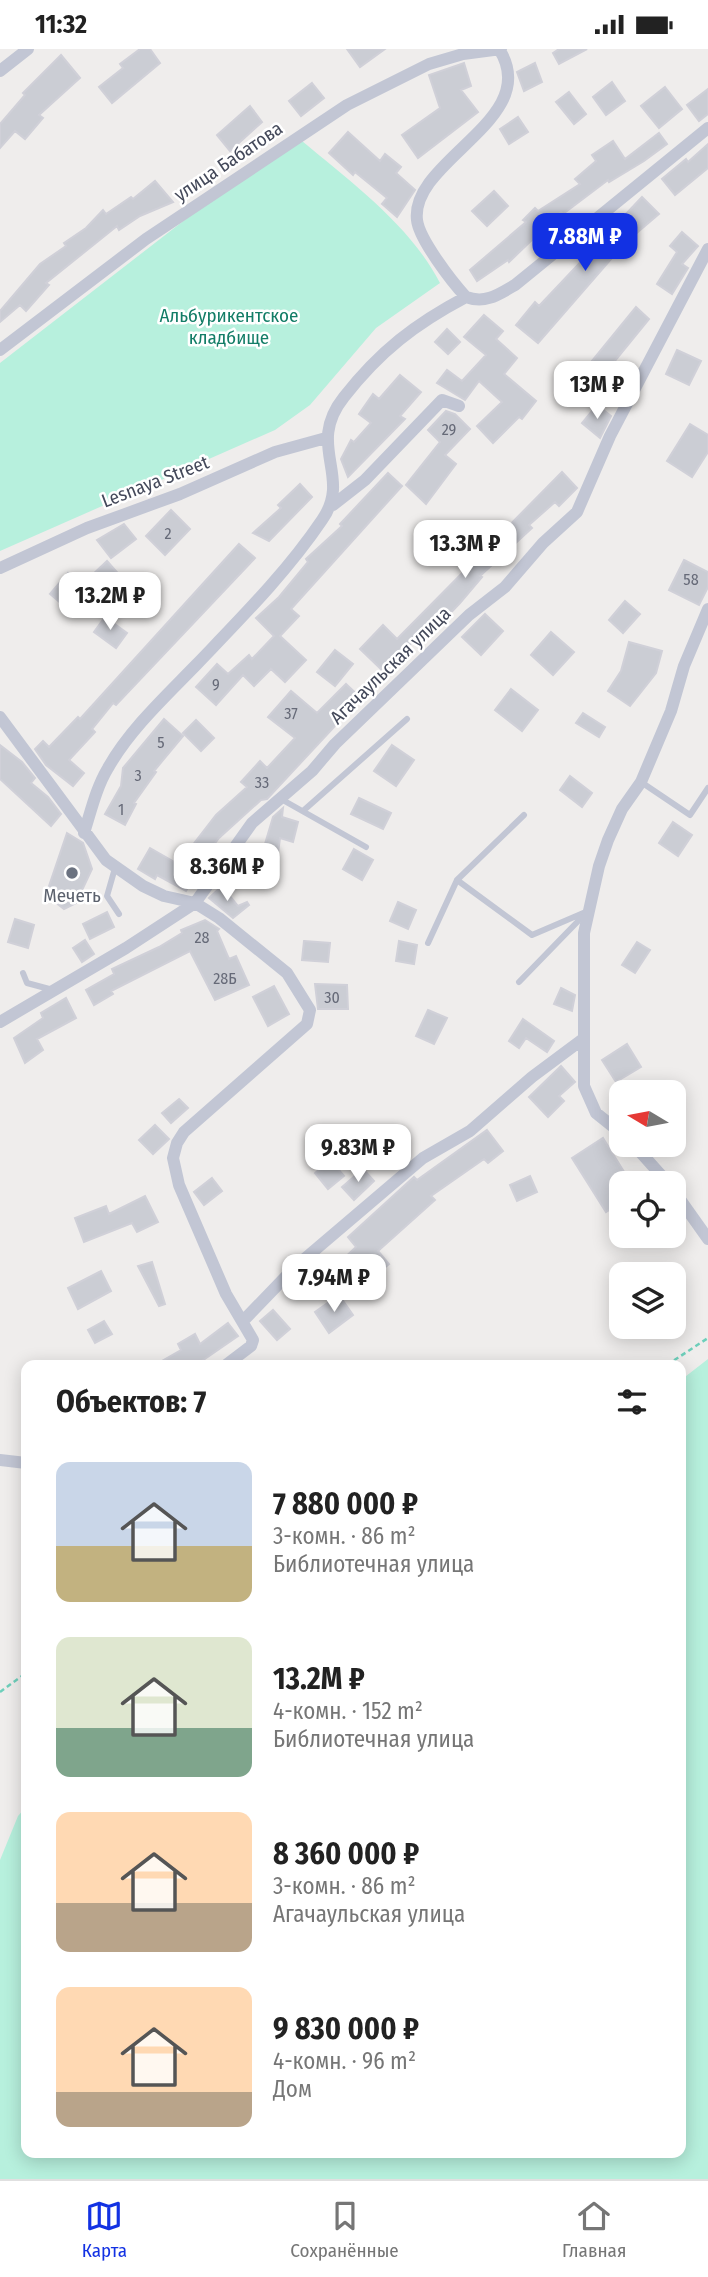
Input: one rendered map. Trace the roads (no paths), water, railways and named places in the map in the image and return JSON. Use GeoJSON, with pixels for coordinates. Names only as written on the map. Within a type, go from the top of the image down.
{"type":"FeatureCollection","features":[{"type":"Feature","properties":{"kind":"street"},"geometry":{"type":"LineString","coordinates":[[0,71],[28,49]]}},
{"type":"Feature","properties":{"kind":"street"},"geometry":{"type":"LineString","coordinates":[[500,49],[511,79],[507,93],[490,118],[432,180],[418,204],[419,230],[466,297],[475,300],[490,299],[515,285],[708,128]]}},
{"type":"Feature","properties":{"kind":"street","name":"улица Бабатова"},"geometry":{"type":"LineString","coordinates":[[0,350],[146,239],[347,105],[429,64],[463,54],[500,49]]}},
{"type":"Feature","properties":{"kind":"street","name":"Агачаульская улица"},"geometry":{"type":"LineString","coordinates":[[0,1021],[55,991],[195,903],[252,823],[281,799],[469,615],[505,587],[543,543],[577,512],[610,436],[708,249]]}},
{"type":"Feature","properties":{"kind":"street"},"geometry":{"type":"LineString","coordinates":[[333,505],[334,484],[326,439],[331,418],[342,400],[386,349],[429,317],[466,297]]}},
{"type":"Feature","properties":{"kind":"street"},"geometry":{"type":"LineString","coordinates":[[85,833],[100,784],[121,749],[280,573],[333,505],[365,480],[442,400],[459,407]]}},
{"type":"Feature","properties":{"kind":"street","name":"Lesnaya Street"},"geometry":{"type":"LineString","coordinates":[[0,568],[87,528],[180,494],[275,452],[326,439]]}},
{"type":"Feature","properties":{"kind":"street"},"geometry":{"type":"LineString","coordinates":[[609,1123],[596,1113],[584,1086],[583,971],[588,911],[608,840],[622,809],[641,782],[671,711],[684,666],[708,609]]}},
{"type":"Feature","properties":{"kind":"street"},"geometry":{"type":"LineString","coordinates":[[0,717],[85,833],[115,868],[164,896],[195,903],[219,918],[287,973],[310,1010],[307,1024],[184,1132],[177,1143],[173,1158],[179,1185],[204,1246],[226,1294],[251,1334],[251,1346],[233,1360]]}},
{"type":"Feature","properties":{"kind":"street"},"geometry":{"type":"LineString","coordinates":[[243,1321],[295,1267],[423,1158],[470,1131],[532,1077],[583,1039]]}},
{"type":"Feature","properties":{"kind":"street"},"geometry":{"type":"LineString","coordinates":[[645,1157],[657,1171]]}},
{"type":"Feature","properties":{"kind":"street"},"geometry":{"type":"LineString","coordinates":[[686,1208],[708,1239]]}},
{"type":"Feature","properties":{"kind":"street"},"geometry":{"type":"LineString","coordinates":[[0,1460],[21,1462]]}},
{"type":"Feature","properties":{"kind":"lane"},"geometry":{"type":"LineString","coordinates":[[303,811],[407,719]]}},
{"type":"Feature","properties":{"kind":"lane"},"geometry":{"type":"LineString","coordinates":[[641,782],[690,815],[708,788]]}},
{"type":"Feature","properties":{"kind":"lane"},"geometry":{"type":"LineString","coordinates":[[281,799],[366,847]]}},
{"type":"Feature","properties":{"kind":"lane"},"geometry":{"type":"LineString","coordinates":[[428,943],[457,880],[524,815]]}},
{"type":"Feature","properties":{"kind":"lane"},"geometry":{"type":"LineString","coordinates":[[115,868],[107,896],[119,914]]}},
{"type":"Feature","properties":{"kind":"lane"},"geometry":{"type":"LineString","coordinates":[[457,880],[532,935],[588,911]]}},
{"type":"Feature","properties":{"kind":"lane"},"geometry":{"type":"LineString","coordinates":[[519,982],[588,911]]}},
{"type":"Feature","properties":{"kind":"lane"},"geometry":{"type":"LineString","coordinates":[[23,974],[27,983],[55,991]]}},
{"type":"Feature","properties":{"kind":"place","name":"Мечеть"},"geometry":{"type":"Point","coordinates":[72,873]}},
{"type":"Feature","properties":{"kind":"park label","name":"Альбурикентское кладбище"},"geometry":{"type":"Point","coordinates":[229,326]}}]}
